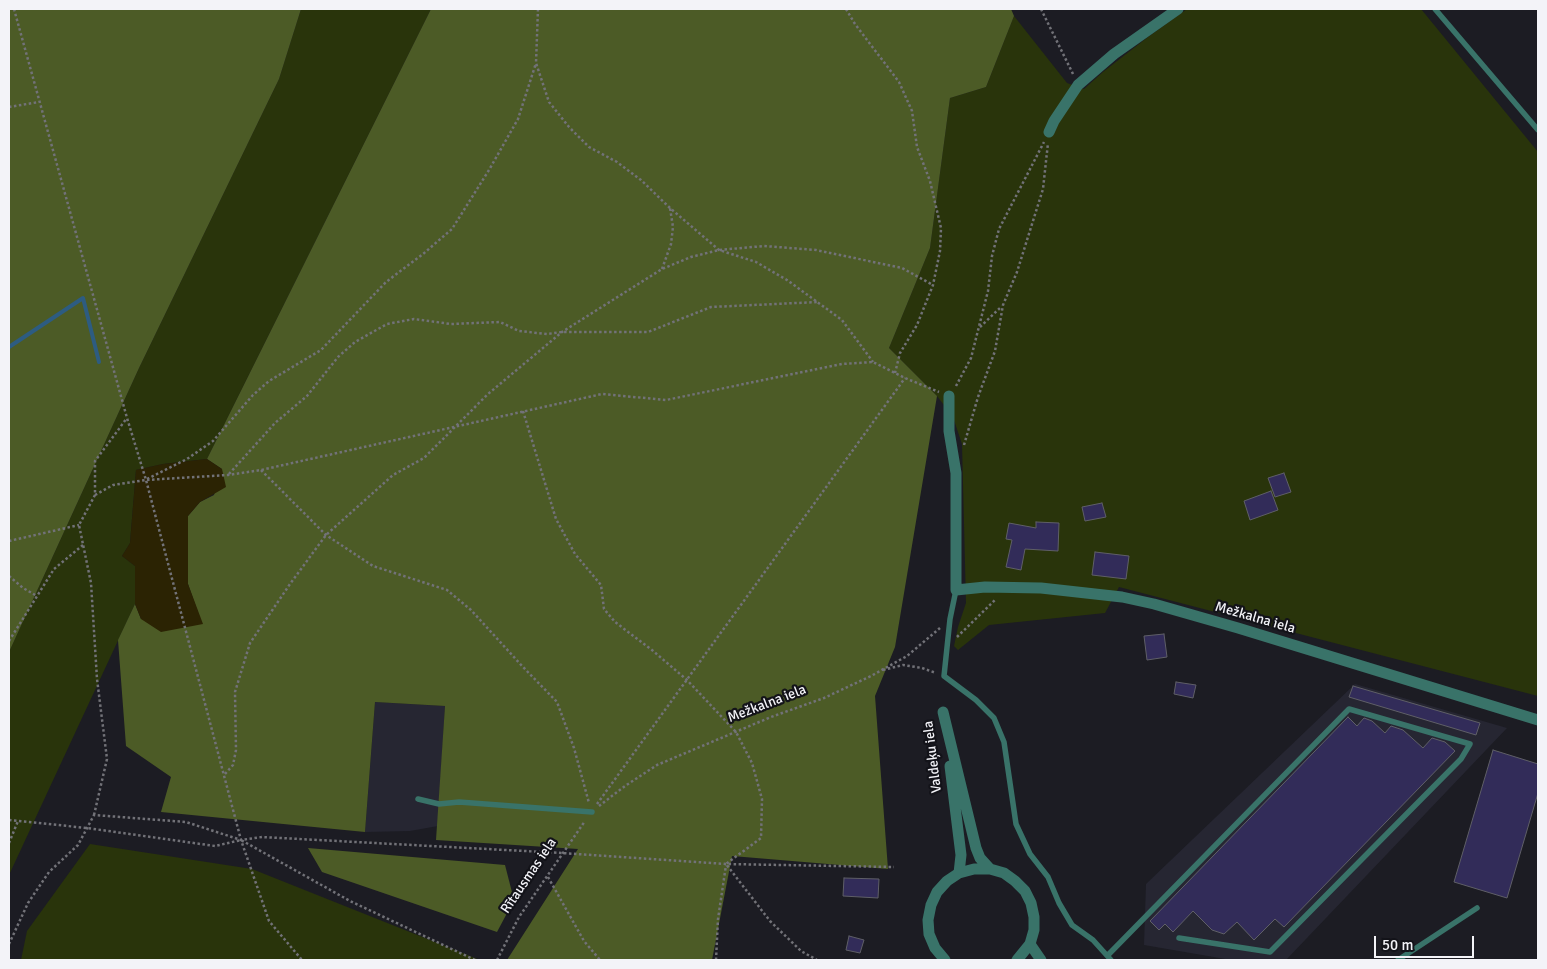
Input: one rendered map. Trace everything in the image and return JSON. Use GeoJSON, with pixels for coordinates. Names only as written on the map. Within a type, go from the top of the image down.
{"type":"FeatureCollection","features":[{"type":"Feature","properties":{"kind":"street"},"geometry":{"type":"LineString","coordinates":[[1049,132],[1078,84],[1114,54],[1178,9]]}},
{"type":"Feature","properties":{"kind":"street"},"geometry":{"type":"LineString","coordinates":[[950,396],[949,431],[956,473],[956,590]]}},
{"type":"Feature","properties":{"kind":"street","name":"Mežkalna iela"},"geometry":{"type":"LineString","coordinates":[[956,590],[985,587],[1041,588],[1122,597],[1154,604],[1359,664],[1538,720]]}},
{"type":"Feature","properties":{"kind":"street","name":"Valdeķu iela"},"geometry":{"type":"LineString","coordinates":[[959,873],[961,855],[943,712],[976,848],[980,858],[990,869]]}},
{"type":"Feature","properties":{"kind":"street"},"geometry":{"type":"LineString","coordinates":[[944,960],[934,948],[929,934],[930,905],[937,892],[947,881],[959,873],[974,869],[990,869],[1004,873],[1025,891],[1031,903],[1034,930],[1030,944],[1017,960]]}},
{"type":"Feature","properties":{"kind":"street"},"geometry":{"type":"LineString","coordinates":[[1030,944],[1041,960]]}},
{"type":"Feature","properties":{"kind":"lane"},"geometry":{"type":"LineString","coordinates":[[1435,9],[1538,130]]}},
{"type":"Feature","properties":{"kind":"lane"},"geometry":{"type":"LineString","coordinates":[[956,590],[950,619],[944,676],[976,700],[994,718],[1004,742],[1016,824],[1030,854],[1048,877],[1059,903],[1072,925],[1093,940],[1109,958],[1349,709],[1470,744],[1461,759],[1270,952],[1179,938]]}},
{"type":"Feature","properties":{"kind":"lane"},"geometry":{"type":"LineString","coordinates":[[418,799],[439,804],[459,802],[592,812]]}},
{"type":"Feature","properties":{"kind":"lane"},"geometry":{"type":"LineString","coordinates":[[1398,960],[1477,908]]}},
{"type":"Feature","properties":{"kind":"path"},"geometry":{"type":"LineString","coordinates":[[14,9],[127,418],[146,480],[241,840],[269,921],[302,960]]}},
{"type":"Feature","properties":{"kind":"path"},"geometry":{"type":"LineString","coordinates":[[146,480],[187,459],[213,441],[253,395],[269,381],[321,350],[386,282],[452,229],[518,119],[536,63],[538,9]]}},
{"type":"Feature","properties":{"kind":"path"},"geometry":{"type":"LineString","coordinates":[[846,9],[855,24],[899,82],[912,111],[917,147],[930,181],[941,228],[940,251],[933,285],[917,325],[900,353],[895,373]]}},
{"type":"Feature","properties":{"kind":"path"},"geometry":{"type":"LineString","coordinates":[[1040,9],[1078,84]]}},
{"type":"Feature","properties":{"kind":"path"},"geometry":{"type":"LineString","coordinates":[[536,63],[548,102],[589,147],[617,162],[641,180],[719,250],[756,262],[787,280],[842,320],[873,362],[905,378],[950,396],[972,358],[988,291],[992,256],[999,229],[1049,132]]}},
{"type":"Feature","properties":{"kind":"path"},"geometry":{"type":"LineString","coordinates":[[9,107],[40,102]]}},
{"type":"Feature","properties":{"kind":"path"},"geometry":{"type":"LineString","coordinates":[[964,446],[978,397],[995,351],[1003,306],[1017,272],[1043,189],[1049,132]]}},
{"type":"Feature","properties":{"kind":"path"},"geometry":{"type":"LineString","coordinates":[[662,268],[672,244],[673,227],[670,208]]}},
{"type":"Feature","properties":{"kind":"path"},"geometry":{"type":"LineString","coordinates":[[225,774],[233,765],[236,750],[235,692],[250,644],[290,584],[326,535],[393,476],[424,458],[488,394],[562,332],[662,268],[691,257],[719,250],[764,246],[816,250],[902,268],[933,285]]}},
{"type":"Feature","properties":{"kind":"path"},"geometry":{"type":"LineString","coordinates":[[228,475],[275,423],[307,396],[338,357],[355,342],[387,324],[414,319],[450,324],[500,322],[519,331],[547,334],[562,332],[648,332],[711,308],[818,302]]}},
{"type":"Feature","properties":{"kind":"path"},"geometry":{"type":"LineString","coordinates":[[979,328],[1003,306]]}},
{"type":"Feature","properties":{"kind":"path"},"geometry":{"type":"LineString","coordinates":[[94,495],[113,485],[146,480],[228,475],[261,470],[602,394],[666,400],[842,364],[873,362]]}},
{"type":"Feature","properties":{"kind":"path","name":"Rītausmas iela"},"geometry":{"type":"LineString","coordinates":[[496,960],[519,917],[548,877],[562,853],[905,378]]}},
{"type":"Feature","properties":{"kind":"path"},"geometry":{"type":"LineString","coordinates":[[523,411],[556,520],[575,554],[601,585],[604,609],[615,622],[687,680],[736,732],[752,763],[762,799],[761,838],[726,864],[718,919],[716,960]]}},
{"type":"Feature","properties":{"kind":"path"},"geometry":{"type":"LineString","coordinates":[[9,944],[33,896],[49,872],[78,845],[94,815],[107,759],[97,678],[91,583],[79,525],[94,495],[95,461],[127,418]]}},
{"type":"Feature","properties":{"kind":"path"},"geometry":{"type":"LineString","coordinates":[[261,470],[326,535],[374,566],[447,590],[472,610],[557,702],[574,748],[592,812]]}},
{"type":"Feature","properties":{"kind":"path"},"geometry":{"type":"LineString","coordinates":[[9,541],[79,525]]}},
{"type":"Feature","properties":{"kind":"path"},"geometry":{"type":"LineString","coordinates":[[9,640],[54,570],[83,545]]}},
{"type":"Feature","properties":{"kind":"path"},"geometry":{"type":"LineString","coordinates":[[9,576],[23,588],[37,596]]}},
{"type":"Feature","properties":{"kind":"path"},"geometry":{"type":"LineString","coordinates":[[948,646],[1008,588]]}},
{"type":"Feature","properties":{"kind":"path","name":"Mežkalna iela"},"geometry":{"type":"LineString","coordinates":[[592,812],[625,786],[657,766],[736,732],[824,698],[880,671],[906,656],[950,619]]}},
{"type":"Feature","properties":{"kind":"path"},"geometry":{"type":"LineString","coordinates":[[880,671],[903,665],[922,668],[944,676]]}},
{"type":"Feature","properties":{"kind":"path"},"geometry":{"type":"LineString","coordinates":[[94,815],[186,822],[241,840],[350,901],[475,960]]}},
{"type":"Feature","properties":{"kind":"path"},"geometry":{"type":"LineString","coordinates":[[9,820],[87,828],[215,846],[262,837],[726,864],[894,867]]}},
{"type":"Feature","properties":{"kind":"path"},"geometry":{"type":"LineString","coordinates":[[9,843],[18,821]]}},
{"type":"Feature","properties":{"kind":"path"},"geometry":{"type":"LineString","coordinates":[[726,864],[770,921],[801,952],[817,960]]}},
{"type":"Feature","properties":{"kind":"path"},"geometry":{"type":"LineString","coordinates":[[548,877],[584,941],[600,960]]}},
{"type":"Feature","properties":{"kind":"shaded area"},"geometry":{"type":"Polygon","coordinates":[[[1355,684],[1507,728],[1286,960],[1231,960],[1144,945],[1146,884],[1355,684]]]}},
{"type":"Feature","properties":{"kind":"shaded area"},"geometry":{"type":"Polygon","coordinates":[[[375,702],[445,706],[438,826],[410,831],[365,832],[375,702]]]}},
{"type":"Feature","properties":{"kind":"green space"},"geometry":{"type":"Polygon","coordinates":[[[9,9],[301,9],[279,79],[139,368],[9,652],[9,9]]]}},
{"type":"Feature","properties":{"kind":"green space"},"geometry":{"type":"Polygon","coordinates":[[[301,9],[431,9],[207,459],[163,464],[136,470],[130,543],[122,556],[135,566],[135,604],[9,875],[9,652],[139,368],[279,79],[301,9]]]}},
{"type":"Feature","properties":{"kind":"green space"},"geometry":{"type":"Polygon","coordinates":[[[431,9],[1011,9],[1014,16],[986,87],[950,98],[930,248],[889,348],[937,396],[895,647],[875,696],[888,869],[732,856],[712,960],[507,960],[578,849],[436,840],[445,706],[375,702],[365,832],[161,812],[171,777],[126,746],[118,640],[135,604],[141,619],[202,624],[188,584],[188,516],[200,502],[214,495],[222,469],[207,459],[431,9]]]}},
{"type":"Feature","properties":{"kind":"green space"},"geometry":{"type":"Polygon","coordinates":[[[1187,9],[1421,9],[1538,152],[1538,696],[1119,587],[1105,613],[989,625],[958,650],[954,646],[966,603],[962,444],[953,417],[937,396],[889,348],[930,248],[950,98],[986,87],[1014,16],[1067,83],[1084,89],[1148,37],[1187,9]]]}},
{"type":"Feature","properties":{"kind":"green space"},"geometry":{"type":"Polygon","coordinates":[[[90,844],[252,869],[480,960],[21,960],[27,931],[90,844]]]}},
{"type":"Feature","properties":{"kind":"green space"},"geometry":{"type":"Polygon","coordinates":[[[308,848],[505,865],[514,900],[497,932],[322,872],[308,848]]]}},
{"type":"Feature","properties":{"kind":"sand"},"geometry":{"type":"Polygon","coordinates":[[[207,459],[222,469],[226,487],[200,502],[188,516],[188,584],[203,624],[161,632],[141,619],[135,604],[135,566],[122,556],[130,543],[136,470],[163,464],[207,459]]]}},
{"type":"Feature","properties":{"kind":"building"},"geometry":{"type":"Polygon","coordinates":[[[1284,473],[1291,492],[1275,497],[1268,478],[1284,473]]]}},
{"type":"Feature","properties":{"kind":"building"},"geometry":{"type":"Polygon","coordinates":[[[1271,491],[1278,510],[1250,520],[1244,501],[1271,491]]]}},
{"type":"Feature","properties":{"kind":"building"},"geometry":{"type":"Polygon","coordinates":[[[1102,503],[1106,517],[1085,521],[1082,507],[1102,503]]]}},
{"type":"Feature","properties":{"kind":"building"},"geometry":{"type":"Polygon","coordinates":[[[1036,522],[1059,523],[1058,551],[1025,549],[1021,570],[1006,567],[1012,540],[1006,539],[1009,523],[1036,528],[1036,522]]]}},
{"type":"Feature","properties":{"kind":"building"},"geometry":{"type":"Polygon","coordinates":[[[1095,552],[1129,556],[1126,579],[1092,575],[1095,552]]]}},
{"type":"Feature","properties":{"kind":"building"},"geometry":{"type":"Polygon","coordinates":[[[1164,634],[1167,657],[1147,660],[1144,636],[1164,634]]]}},
{"type":"Feature","properties":{"kind":"building"},"geometry":{"type":"Polygon","coordinates":[[[1176,682],[1196,685],[1193,698],[1174,694],[1176,682]]]}},
{"type":"Feature","properties":{"kind":"building"},"geometry":{"type":"Polygon","coordinates":[[[1353,686],[1480,723],[1476,735],[1349,697],[1353,686]]]}},
{"type":"Feature","properties":{"kind":"building"},"geometry":{"type":"Polygon","coordinates":[[[1348,717],[1357,726],[1364,718],[1372,721],[1385,733],[1391,726],[1403,730],[1423,748],[1432,738],[1445,742],[1455,751],[1284,927],[1275,919],[1254,940],[1237,922],[1224,934],[1212,930],[1193,911],[1173,932],[1165,924],[1159,930],[1150,921],[1348,717]]]}},
{"type":"Feature","properties":{"kind":"building"},"geometry":{"type":"Polygon","coordinates":[[[1493,750],[1538,764],[1538,793],[1507,898],[1454,882],[1493,750]]]}},
{"type":"Feature","properties":{"kind":"building"},"geometry":{"type":"Polygon","coordinates":[[[844,878],[879,879],[878,898],[843,896],[844,878]]]}},
{"type":"Feature","properties":{"kind":"building"},"geometry":{"type":"Polygon","coordinates":[[[849,936],[864,940],[860,953],[846,950],[849,936]]]}},
{"type":"Feature","properties":{"kind":"waterway"},"geometry":{"type":"LineString","coordinates":[[9,347],[83,298],[99,362]]}}]}
